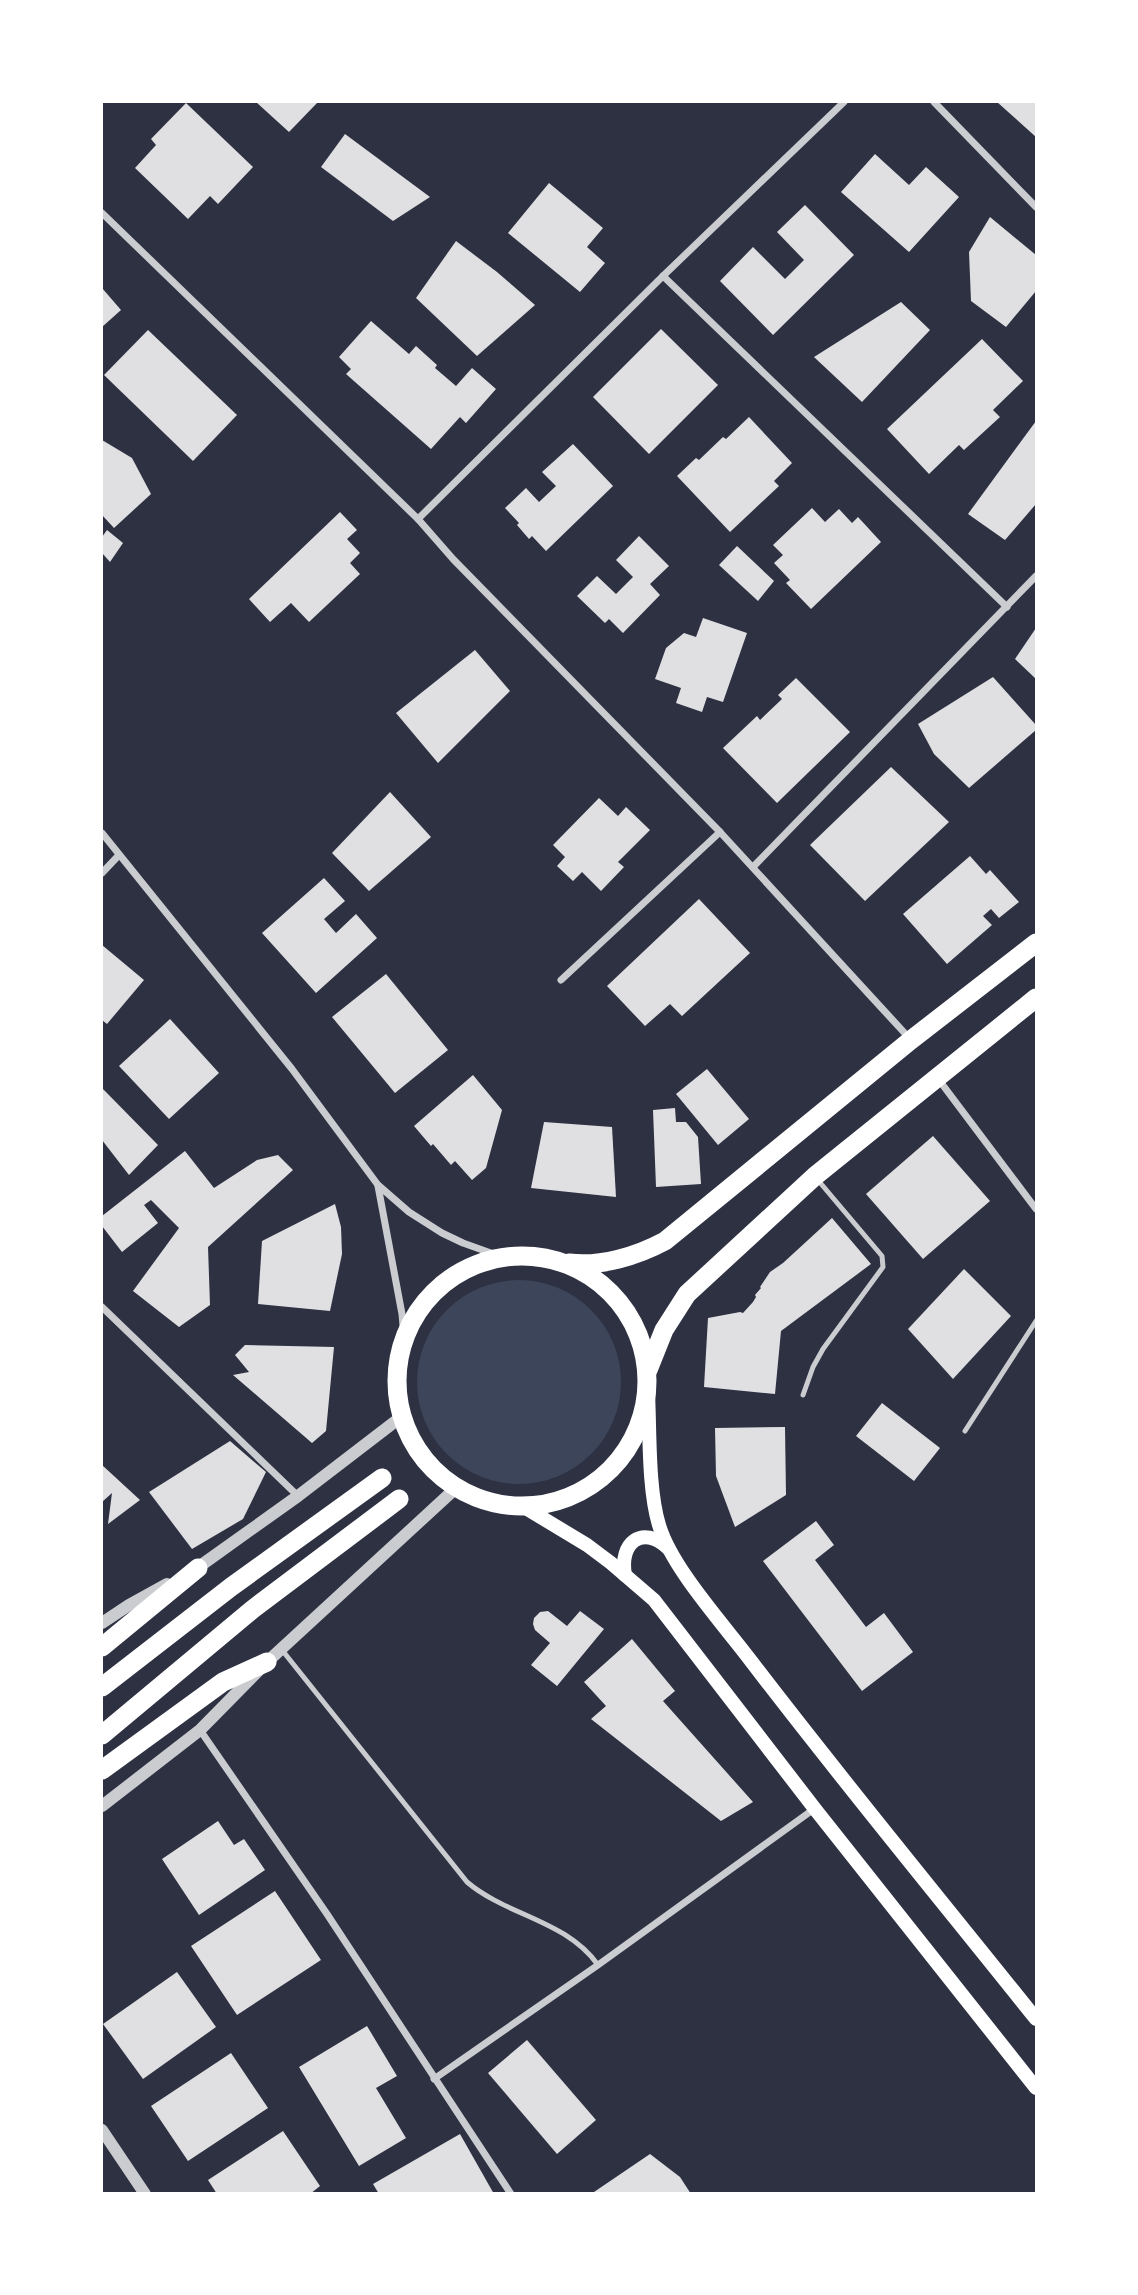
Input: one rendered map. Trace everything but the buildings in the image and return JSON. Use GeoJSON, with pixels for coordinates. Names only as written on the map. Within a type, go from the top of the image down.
{"type":"FeatureCollection","features":[{"type":"Feature","properties":{"kind":"highway"},"geometry":{"type":"LineString","coordinates":[[565,1263],[597,1280],[622,1305],[640,1336],[648,1371],[648,1393],[639,1429],[621,1461],[594,1485],[560,1501],[524,1507],[477,1499],[456,1488],[432,1469],[413,1444],[401,1417],[396,1376],[404,1337],[419,1308],[442,1284],[470,1266],[502,1257],[534,1256],[579,1265],[633,1256],[665,1241],[911,1040],[1037,943]]}},
{"type":"Feature","properties":{"kind":"highway"},"geometry":{"type":"LineString","coordinates":[[648,1371],[664,1330],[687,1294],[815,1176],[1037,998]]}},
{"type":"Feature","properties":{"kind":"highway"},"geometry":{"type":"LineString","coordinates":[[102,1687],[231,1587],[382,1478]]}},
{"type":"Feature","properties":{"kind":"highway"},"geometry":{"type":"LineString","coordinates":[[102,1734],[253,1609],[400,1499]]}},
{"type":"Feature","properties":{"kind":"highway"},"geometry":{"type":"LineString","coordinates":[[104,1638],[198,1568]]}},
{"type":"Feature","properties":{"kind":"highway"},"geometry":{"type":"LineString","coordinates":[[102,1770],[223,1682],[275,1656]]}},
{"type":"Feature","properties":{"kind":"main road"},"geometry":{"type":"LineString","coordinates":[[648,1393],[654,1500],[659,1526],[669,1549],[812,1741],[1037,2019]]}},
{"type":"Feature","properties":{"kind":"main road"},"geometry":{"type":"LineString","coordinates":[[524,1507],[587,1545],[654,1600],[815,1809],[1037,2088]]}},
{"type":"Feature","properties":{"kind":"main road"},"geometry":{"type":"LineString","coordinates":[[625,1575],[626,1552],[635,1539],[643,1536],[654,1538],[669,1549]]}},
{"type":"Feature","properties":{"kind":"street"},"geometry":{"type":"LineString","coordinates":[[418,519],[663,276],[844,102]]}},
{"type":"Feature","properties":{"kind":"street"},"geometry":{"type":"LineString","coordinates":[[934,102],[1037,207]]}},
{"type":"Feature","properties":{"kind":"street"},"geometry":{"type":"LineString","coordinates":[[102,213],[418,519],[453,559],[720,832],[911,1040]]}},
{"type":"Feature","properties":{"kind":"street"},"geometry":{"type":"LineString","coordinates":[[663,276],[1007,607]]}},
{"type":"Feature","properties":{"kind":"street"},"geometry":{"type":"LineString","coordinates":[[753,867],[1037,576]]}},
{"type":"Feature","properties":{"kind":"street"},"geometry":{"type":"LineString","coordinates":[[561,980],[720,832]]}},
{"type":"Feature","properties":{"kind":"street"},"geometry":{"type":"LineString","coordinates":[[102,833],[292,1069],[378,1185],[409,1213],[442,1233],[502,1257]]}},
{"type":"Feature","properties":{"kind":"street"},"geometry":{"type":"LineString","coordinates":[[102,873],[119,855]]}},
{"type":"Feature","properties":{"kind":"street"},"geometry":{"type":"LineString","coordinates":[[937,1076],[1037,1209]]}},
{"type":"Feature","properties":{"kind":"street"},"geometry":{"type":"LineString","coordinates":[[378,1185],[404,1337]]}},
{"type":"Feature","properties":{"kind":"street"},"geometry":{"type":"LineString","coordinates":[[102,1307],[298,1496]]}},
{"type":"Feature","properties":{"kind":"street"},"geometry":{"type":"LineString","coordinates":[[198,1568],[401,1417]]}},
{"type":"Feature","properties":{"kind":"street"},"geometry":{"type":"LineString","coordinates":[[102,1805],[200,1730],[275,1656],[456,1488]]}},
{"type":"Feature","properties":{"kind":"street"},"geometry":{"type":"LineString","coordinates":[[200,1730],[327,1914],[511,2193]]}},
{"type":"Feature","properties":{"kind":"street"},"geometry":{"type":"LineString","coordinates":[[434,2079],[815,1809]]}},
{"type":"Feature","properties":{"kind":"street"},"geometry":{"type":"LineString","coordinates":[[102,2130],[145,2193]]}},
{"type":"Feature","properties":{"kind":"lane"},"geometry":{"type":"LineString","coordinates":[[803,1395],[823,1349],[883,1267],[882,1256],[815,1176]]}},
{"type":"Feature","properties":{"kind":"lane"},"geometry":{"type":"LineString","coordinates":[[965,1431],[1037,1321]]}},
{"type":"Feature","properties":{"kind":"lane"},"geometry":{"type":"LineString","coordinates":[[275,1656],[467,1882],[488,1897],[562,1933],[588,1951],[597,1965]]}},
{"type":"Feature","properties":{"kind":"shaded area"},"geometry":{"type":"Polygon","coordinates":[[[519,1280],[558,1287],[591,1310],[614,1343],[621,1382],[614,1421],[591,1454],[558,1477],[519,1484],[480,1477],[447,1454],[424,1421],[417,1382],[424,1343],[447,1310],[480,1287],[519,1280]]]}}]}
